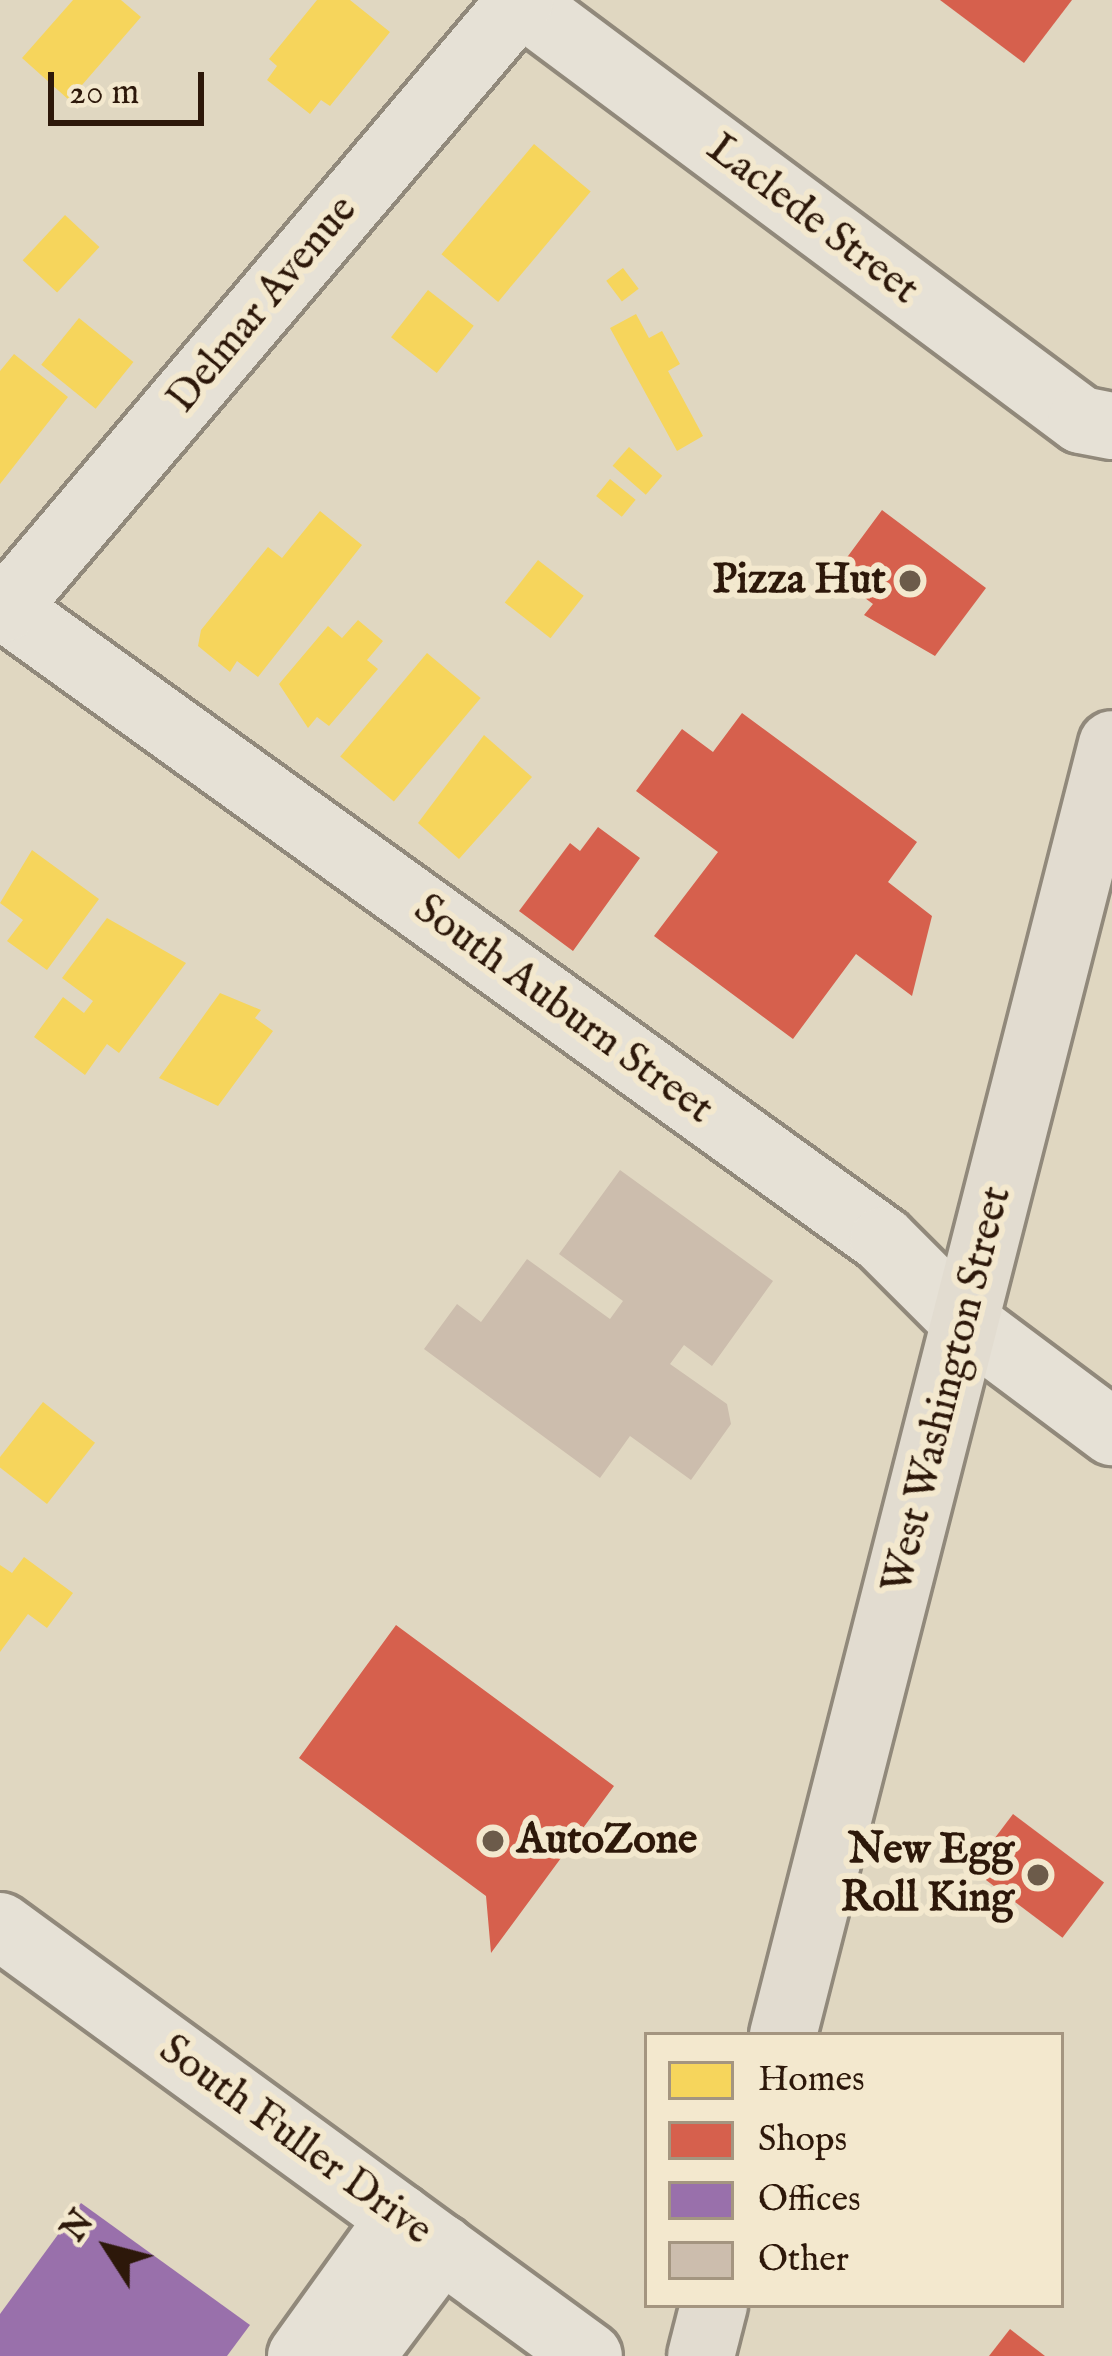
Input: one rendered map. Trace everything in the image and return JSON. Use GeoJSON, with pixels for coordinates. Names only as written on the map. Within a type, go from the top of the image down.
{"type":"FeatureCollection","features":[{"type":"Feature","properties":{"kind":"main road","name":"West Washington Street"},"geometry":{"type":"LineString","coordinates":[[784,2032],[1112,744]]}},
{"type":"Feature","properties":{"kind":"main road"},"geometry":{"type":"LineString","coordinates":[[701,2356],[713,2308]]}},
{"type":"Feature","properties":{"kind":"street","name":"Laclede Street"},"geometry":{"type":"LineString","coordinates":[[519,1],[1081,420],[1112,426]]}},
{"type":"Feature","properties":{"kind":"street","name":"Delmar Avenue"},"geometry":{"type":"LineString","coordinates":[[3,606],[519,1]]}},
{"type":"Feature","properties":{"kind":"street","name":"South Auburn Street"},"geometry":{"type":"LineString","coordinates":[[3,606],[883,1240],[965,1322],[1112,1432]]}},
{"type":"Feature","properties":{"kind":"street","name":"South Fuller Drive"},"geometry":{"type":"LineString","coordinates":[[0,1926],[589,2356]]}},
{"type":"Feature","properties":{"kind":"street"},"geometry":{"type":"LineString","coordinates":[[302,2356],[421,2233]]}},
{"type":"Feature","properties":{"kind":"street"},"geometry":{"type":"LineString","coordinates":[[361,2356],[421,2233]]}},
{"type":"Feature","properties":{"kind":"building: Homes"},"geometry":{"type":"Polygon","coordinates":[[[73,0],[121,0],[141,17],[69,100],[22,58],[73,0]]]}},
{"type":"Feature","properties":{"kind":"building: Homes"},"geometry":{"type":"Polygon","coordinates":[[[317,0],[350,0],[390,32],[330,106],[321,100],[310,114],[267,80],[277,66],[269,59],[317,0]]]}},
{"type":"Feature","properties":{"kind":"building: Homes"},"geometry":{"type":"Polygon","coordinates":[[[534,144],[591,192],[498,302],[441,254],[534,144]]]}},
{"type":"Feature","properties":{"kind":"building: Homes"},"geometry":{"type":"Polygon","coordinates":[[[65,215],[99,247],[57,292],[23,260],[65,215]]]}},
{"type":"Feature","properties":{"kind":"building: Homes"},"geometry":{"type":"Polygon","coordinates":[[[623,268],[639,289],[622,301],[606,281],[623,268]]]}},
{"type":"Feature","properties":{"kind":"building: Homes"},"geometry":{"type":"Polygon","coordinates":[[[428,290],[474,326],[437,373],[391,337],[428,290]]]}},
{"type":"Feature","properties":{"kind":"building: Homes"},"geometry":{"type":"Polygon","coordinates":[[[636,314],[649,338],[662,331],[680,364],[668,371],[703,436],[677,451],[610,328],[636,314]]]}},
{"type":"Feature","properties":{"kind":"building: Homes"},"geometry":{"type":"Polygon","coordinates":[[[79,318],[133,362],[96,409],[41,365],[79,318]]]}},
{"type":"Feature","properties":{"kind":"building: Homes"},"geometry":{"type":"Polygon","coordinates":[[[14,354],[68,397],[0,484],[0,371],[14,354]]]}},
{"type":"Feature","properties":{"kind":"building: Homes"},"geometry":{"type":"Polygon","coordinates":[[[629,447],[662,476],[646,495],[613,466],[629,447]]]}},
{"type":"Feature","properties":{"kind":"building: Homes"},"geometry":{"type":"Polygon","coordinates":[[[610,479],[636,500],[622,517],[596,496],[610,479]]]}},
{"type":"Feature","properties":{"kind":"building: Homes"},"geometry":{"type":"Polygon","coordinates":[[[320,511],[362,545],[258,677],[237,661],[230,672],[198,646],[201,630],[268,547],[282,558],[320,511]]]}},
{"type":"Feature","properties":{"kind":"building: Homes"},"geometry":{"type":"Polygon","coordinates":[[[538,560],[584,596],[550,638],[505,603],[538,560]]]}},
{"type":"Feature","properties":{"kind":"building: Homes"},"geometry":{"type":"Polygon","coordinates":[[[358,620],[383,641],[367,660],[378,669],[329,726],[317,717],[308,728],[279,684],[328,626],[342,638],[358,620]]]}},
{"type":"Feature","properties":{"kind":"building: Homes"},"geometry":{"type":"Polygon","coordinates":[[[427,653],[481,698],[394,801],[340,756],[427,653]]]}},
{"type":"Feature","properties":{"kind":"building: Homes"},"geometry":{"type":"Polygon","coordinates":[[[484,735],[532,777],[459,859],[418,823],[484,735]]]}},
{"type":"Feature","properties":{"kind":"building: Homes"},"geometry":{"type":"Polygon","coordinates":[[[32,850],[99,899],[47,970],[7,941],[23,920],[0,903],[32,850]]]}},
{"type":"Feature","properties":{"kind":"building: Homes"},"geometry":{"type":"Polygon","coordinates":[[[107,918],[186,963],[119,1053],[107,1044],[85,1075],[34,1037],[63,997],[84,1013],[93,1001],[62,978],[107,918]]]}},
{"type":"Feature","properties":{"kind":"building: Homes"},"geometry":{"type":"Polygon","coordinates":[[[220,993],[261,1010],[255,1018],[273,1031],[218,1106],[159,1078],[220,993]]]}},
{"type":"Feature","properties":{"kind":"building: Homes"},"geometry":{"type":"Polygon","coordinates":[[[43,1402],[95,1443],[47,1504],[0,1467],[0,1457],[43,1402]]]}},
{"type":"Feature","properties":{"kind":"building: Homes"},"geometry":{"type":"Polygon","coordinates":[[[24,1557],[73,1593],[47,1628],[28,1614],[0,1652],[0,1565],[12,1573],[24,1557]]]}},
{"type":"Feature","properties":{"kind":"building: Shops"},"geometry":{"type":"Polygon","coordinates":[[[940,0],[1072,0],[1024,63],[940,0]]]}},
{"type":"Feature","properties":{"kind":"building: Shops","name":"Pizza Hut"},"geometry":{"type":"Polygon","coordinates":[[[882,510],[986,588],[935,656],[864,615],[873,604],[834,575],[882,510]]]}},
{"type":"Feature","properties":{"kind":"building: Shops"},"geometry":{"type":"Polygon","coordinates":[[[742,713],[917,842],[888,882],[932,916],[912,996],[856,954],[793,1039],[654,936],[718,852],[636,791],[682,729],[713,752],[742,713]]]}},
{"type":"Feature","properties":{"kind":"building: Shops"},"geometry":{"type":"Polygon","coordinates":[[[598,827],[640,858],[573,951],[519,911],[570,843],[580,851],[598,827]]]}},
{"type":"Feature","properties":{"kind":"building: Shops","name":"AutoZone"},"geometry":{"type":"Polygon","coordinates":[[[396,1625],[614,1786],[491,1953],[486,1896],[299,1758],[396,1625]]]}},
{"type":"Feature","properties":{"kind":"building: Shops","name":"New Egg Roll King"},"geometry":{"type":"Polygon","coordinates":[[[1013,1814],[1104,1883],[1063,1938],[971,1869],[1013,1814]]]}},
{"type":"Feature","properties":{"kind":"building: Shops"},"geometry":{"type":"Polygon","coordinates":[[[1010,2329],[1045,2356],[989,2356],[1010,2329]]]}},
{"type":"Feature","properties":{"kind":"building: Offices"},"geometry":{"type":"Polygon","coordinates":[[[81,2203],[250,2325],[227,2356],[0,2356],[0,2314],[81,2203]]]}},
{"type":"Feature","properties":{"kind":"building: Other"},"geometry":{"type":"Polygon","coordinates":[[[620,1170],[773,1281],[712,1366],[684,1345],[670,1364],[727,1404],[731,1424],[691,1480],[630,1436],[600,1478],[424,1349],[457,1304],[481,1322],[527,1259],[610,1319],[623,1301],[559,1254],[620,1170]]]}},
{"type":"Feature","properties":{"kind":"place","name":"Pizza Hut"},"geometry":{"type":"Point","coordinates":[910,581]}},
{"type":"Feature","properties":{"kind":"place","name":"AutoZone"},"geometry":{"type":"Point","coordinates":[493,1841]}},
{"type":"Feature","properties":{"kind":"place","name":"New Egg Roll King"},"geometry":{"type":"Point","coordinates":[1038,1875]}}]}
